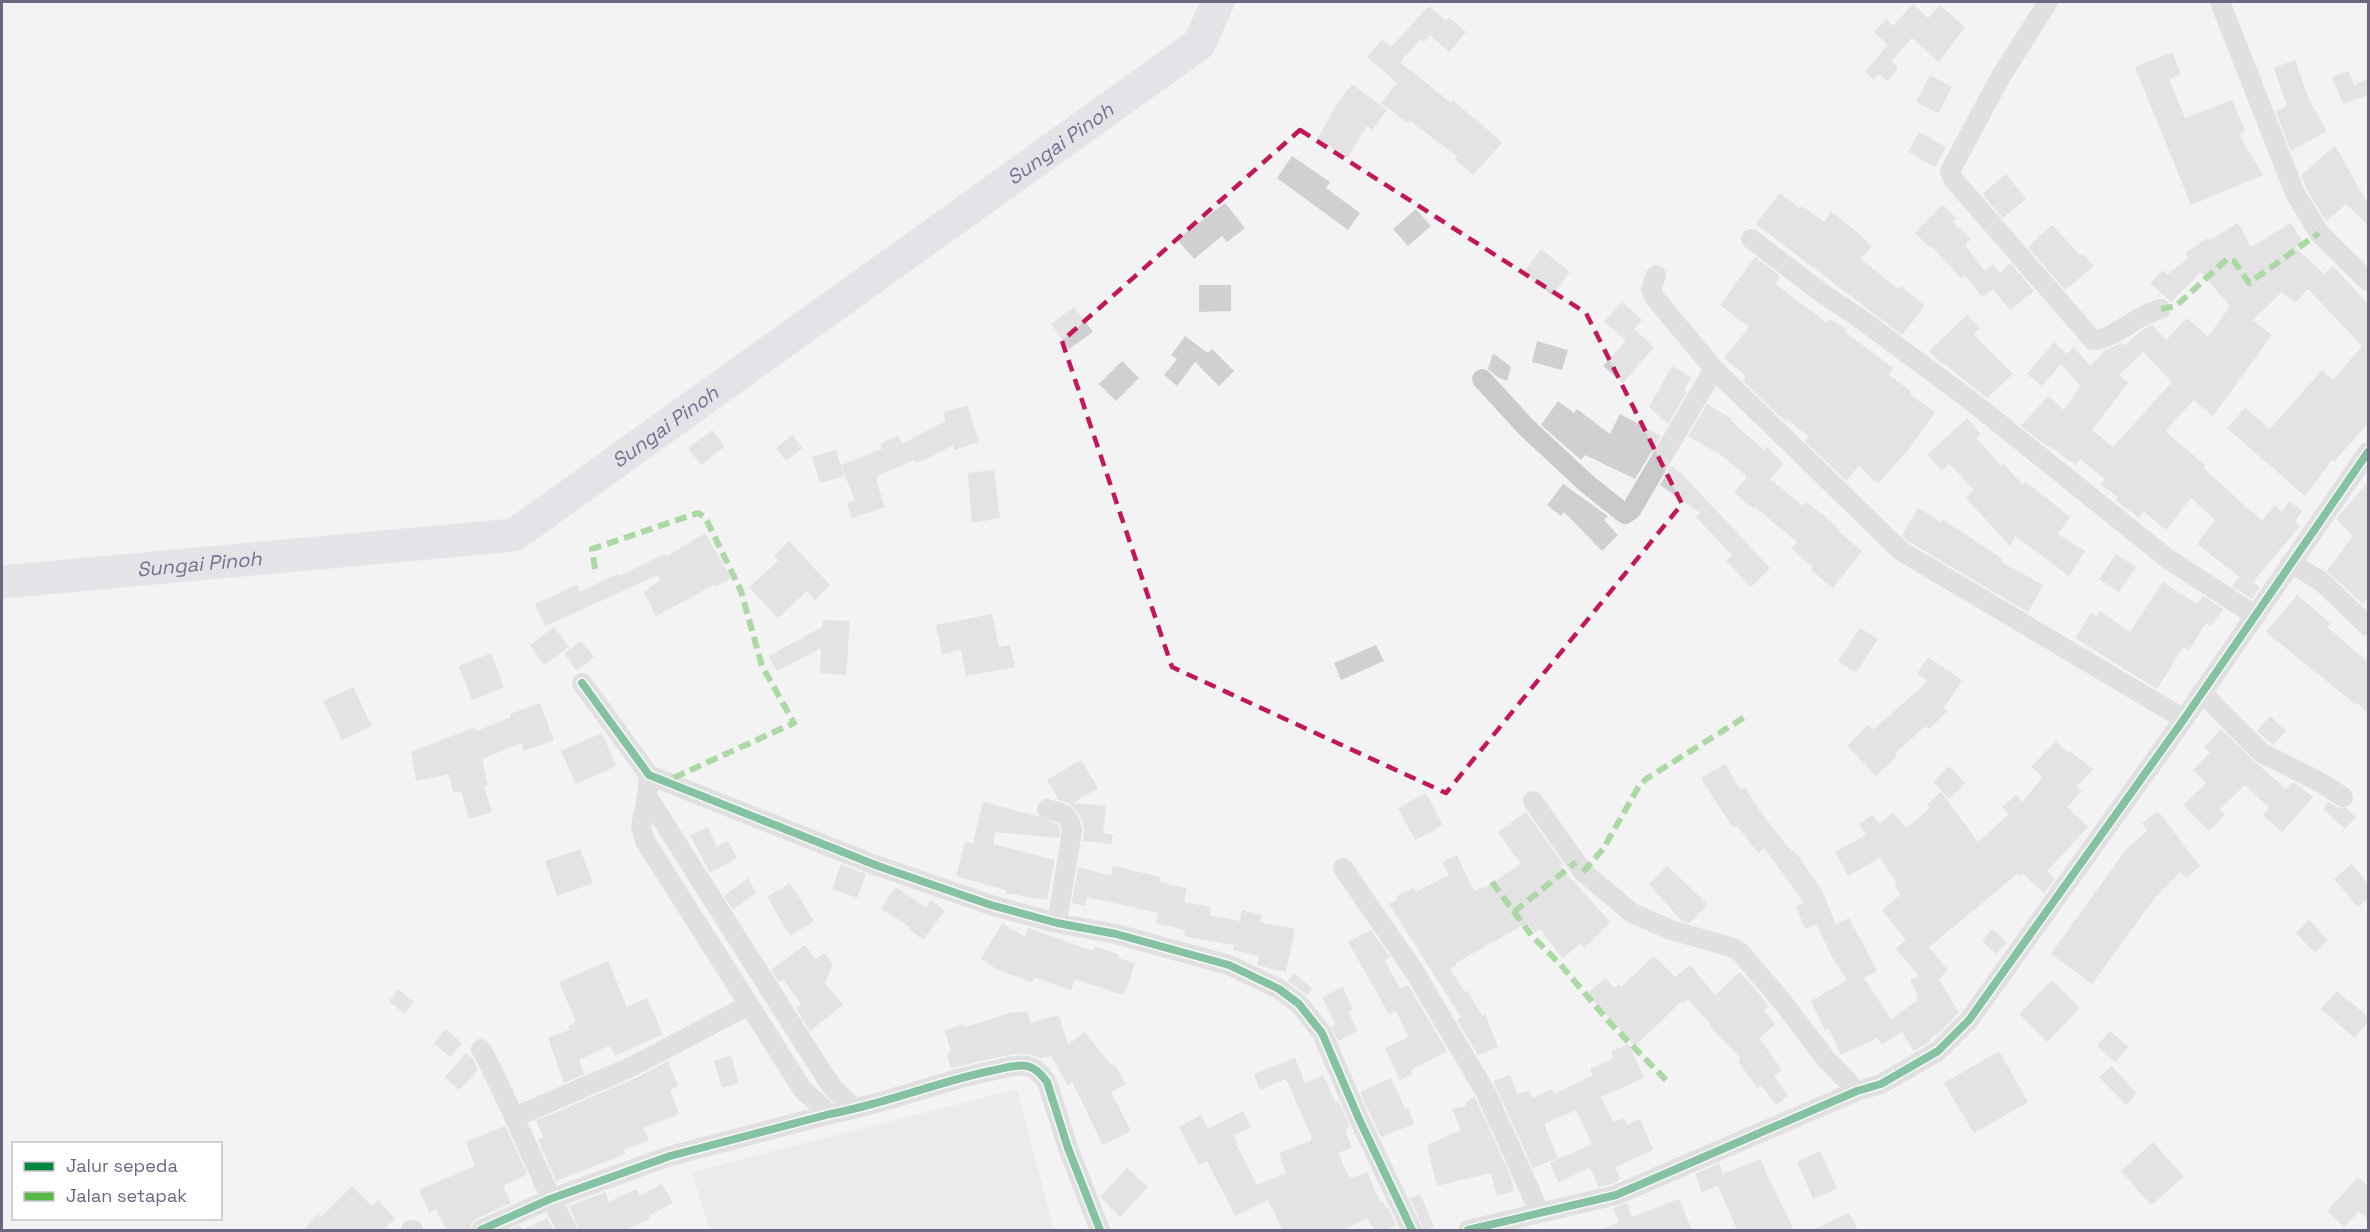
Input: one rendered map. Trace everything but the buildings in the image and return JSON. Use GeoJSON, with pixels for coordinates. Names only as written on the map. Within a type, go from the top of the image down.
{"type":"FeatureCollection","features":[{"type":"Feature","properties":{"kind":"street"},"geometry":{"type":"LineString","coordinates":[[2048,2],[2001,76],[1950,171],[1953,179],[2092,340],[2101,339],[2150,311],[2161,309]]}},
{"type":"Feature","properties":{"kind":"street"},"geometry":{"type":"LineString","coordinates":[[2220,2],[2295,193],[2319,233],[2368,281]]}},
{"type":"Feature","properties":{"kind":"street"},"geometry":{"type":"LineString","coordinates":[[1751,239],[1970,400],[2168,559],[2256,616]]}},
{"type":"Feature","properties":{"kind":"street"},"geometry":{"type":"LineString","coordinates":[[1656,275],[1651,289],[1654,297],[1714,369],[1901,551],[2184,719]]}},
{"type":"Feature","properties":{"kind":"street"},"geometry":{"type":"LineString","coordinates":[[1482,379],[1526,427],[1586,483],[1626,514],[1631,510],[1714,369]]}},
{"type":"Feature","properties":{"kind":"street"},"geometry":{"type":"LineString","coordinates":[[1468,1230],[1616,1195],[1857,1091],[1881,1084],[1938,1051],[1969,1020],[2184,719],[2368,452]]}},
{"type":"Feature","properties":{"kind":"street"},"geometry":{"type":"LineString","coordinates":[[2290,563],[2321,581],[2368,626]]}},
{"type":"Feature","properties":{"kind":"street"},"geometry":{"type":"LineString","coordinates":[[582,683],[649,775],[878,866],[991,905],[1057,923],[1116,934],[1229,965],[1279,989],[1299,1004],[1322,1033],[1412,1230]]}},
{"type":"Feature","properties":{"kind":"street"},"geometry":{"type":"LineString","coordinates":[[2201,692],[2262,753],[2343,797]]}},
{"type":"Feature","properties":{"kind":"street"},"geometry":{"type":"LineString","coordinates":[[649,775],[641,827],[645,842],[803,1090],[830,1114]]}},
{"type":"Feature","properties":{"kind":"street"},"geometry":{"type":"LineString","coordinates":[[647,796],[824,1075],[855,1109]]}},
{"type":"Feature","properties":{"kind":"street"},"geometry":{"type":"LineString","coordinates":[[1533,801],[1583,872],[1632,913],[1671,930],[1731,947],[1741,953],[1781,1000],[1826,1059],[1857,1091]]}},
{"type":"Feature","properties":{"kind":"street"},"geometry":{"type":"LineString","coordinates":[[1047,809],[1063,813],[1070,820],[1072,831],[1057,923]]}},
{"type":"Feature","properties":{"kind":"street"},"geometry":{"type":"LineString","coordinates":[[1343,868],[1414,971],[1485,1091],[1540,1213]]}},
{"type":"Feature","properties":{"kind":"street"},"geometry":{"type":"LineString","coordinates":[[516,1117],[633,1066],[749,1005]]}},
{"type":"Feature","properties":{"kind":"street"},"geometry":{"type":"LineString","coordinates":[[481,1049],[516,1117],[550,1198],[567,1230]]}},
{"type":"Feature","properties":{"kind":"street"},"geometry":{"type":"LineString","coordinates":[[482,1230],[550,1198],[670,1156],[855,1109],[976,1074],[1028,1066],[1041,1073],[1047,1083],[1068,1148],[1100,1230]]}},
{"type":"Feature","properties":{"kind":"highlighted area"},"geometry":{"type":"Polygon","coordinates":[[[1300,130],[1586,313],[1682,504],[1446,793],[1172,667],[1062,341],[1300,130]]]}},
{"type":"Feature","properties":{"kind":"shaded area"},"geometry":{"type":"Polygon","coordinates":[[[1017,1089],[1054,1230],[709,1230],[692,1172],[1017,1089]]]}},
{"type":"Feature","properties":{"kind":"waterway","name":"Sungai Pinoh"},"geometry":{"type":"LineString","coordinates":[[2,582],[514,535],[1199,44],[1218,2]]}},
{"type":"Feature","properties":{"kind":"marked path"},"geometry":{"type":"LineString","coordinates":[[2161,309],[2176,306],[2227,259],[2234,261],[2249,283],[2319,233]]}},
{"type":"Feature","properties":{"kind":"marked path"},"geometry":{"type":"LineString","coordinates":[[595,569],[592,549],[698,513],[705,517],[741,591],[762,666],[794,723],[664,782]]}},
{"type":"Feature","properties":{"kind":"marked path"},"geometry":{"type":"LineString","coordinates":[[1583,872],[1603,849],[1638,788],[1646,779],[1748,715]]}},
{"type":"Feature","properties":{"kind":"marked path"},"geometry":{"type":"LineString","coordinates":[[1514,912],[1576,862]]}},
{"type":"Feature","properties":{"kind":"marked path"},"geometry":{"type":"LineString","coordinates":[[1492,882],[1532,936],[1560,964],[1611,1024],[1668,1082]]}},
{"type":"Feature","properties":{"kind":"cycle path"},"geometry":{"type":"LineString","coordinates":[[1468,1230],[1616,1195],[1857,1091],[1881,1084],[1938,1051],[1969,1020],[2184,719],[2368,452]]}},
{"type":"Feature","properties":{"kind":"cycle path"},"geometry":{"type":"LineString","coordinates":[[582,683],[649,775],[878,866],[991,905],[1057,923],[1116,934],[1229,965],[1279,989],[1299,1004],[1322,1033],[1359,1119],[1412,1230]]}},
{"type":"Feature","properties":{"kind":"cycle path"},"geometry":{"type":"LineString","coordinates":[[481,1230],[550,1199],[670,1156],[851,1110],[953,1080],[1019,1066],[1033,1068],[1047,1082],[1068,1148],[1100,1230]]}}]}
